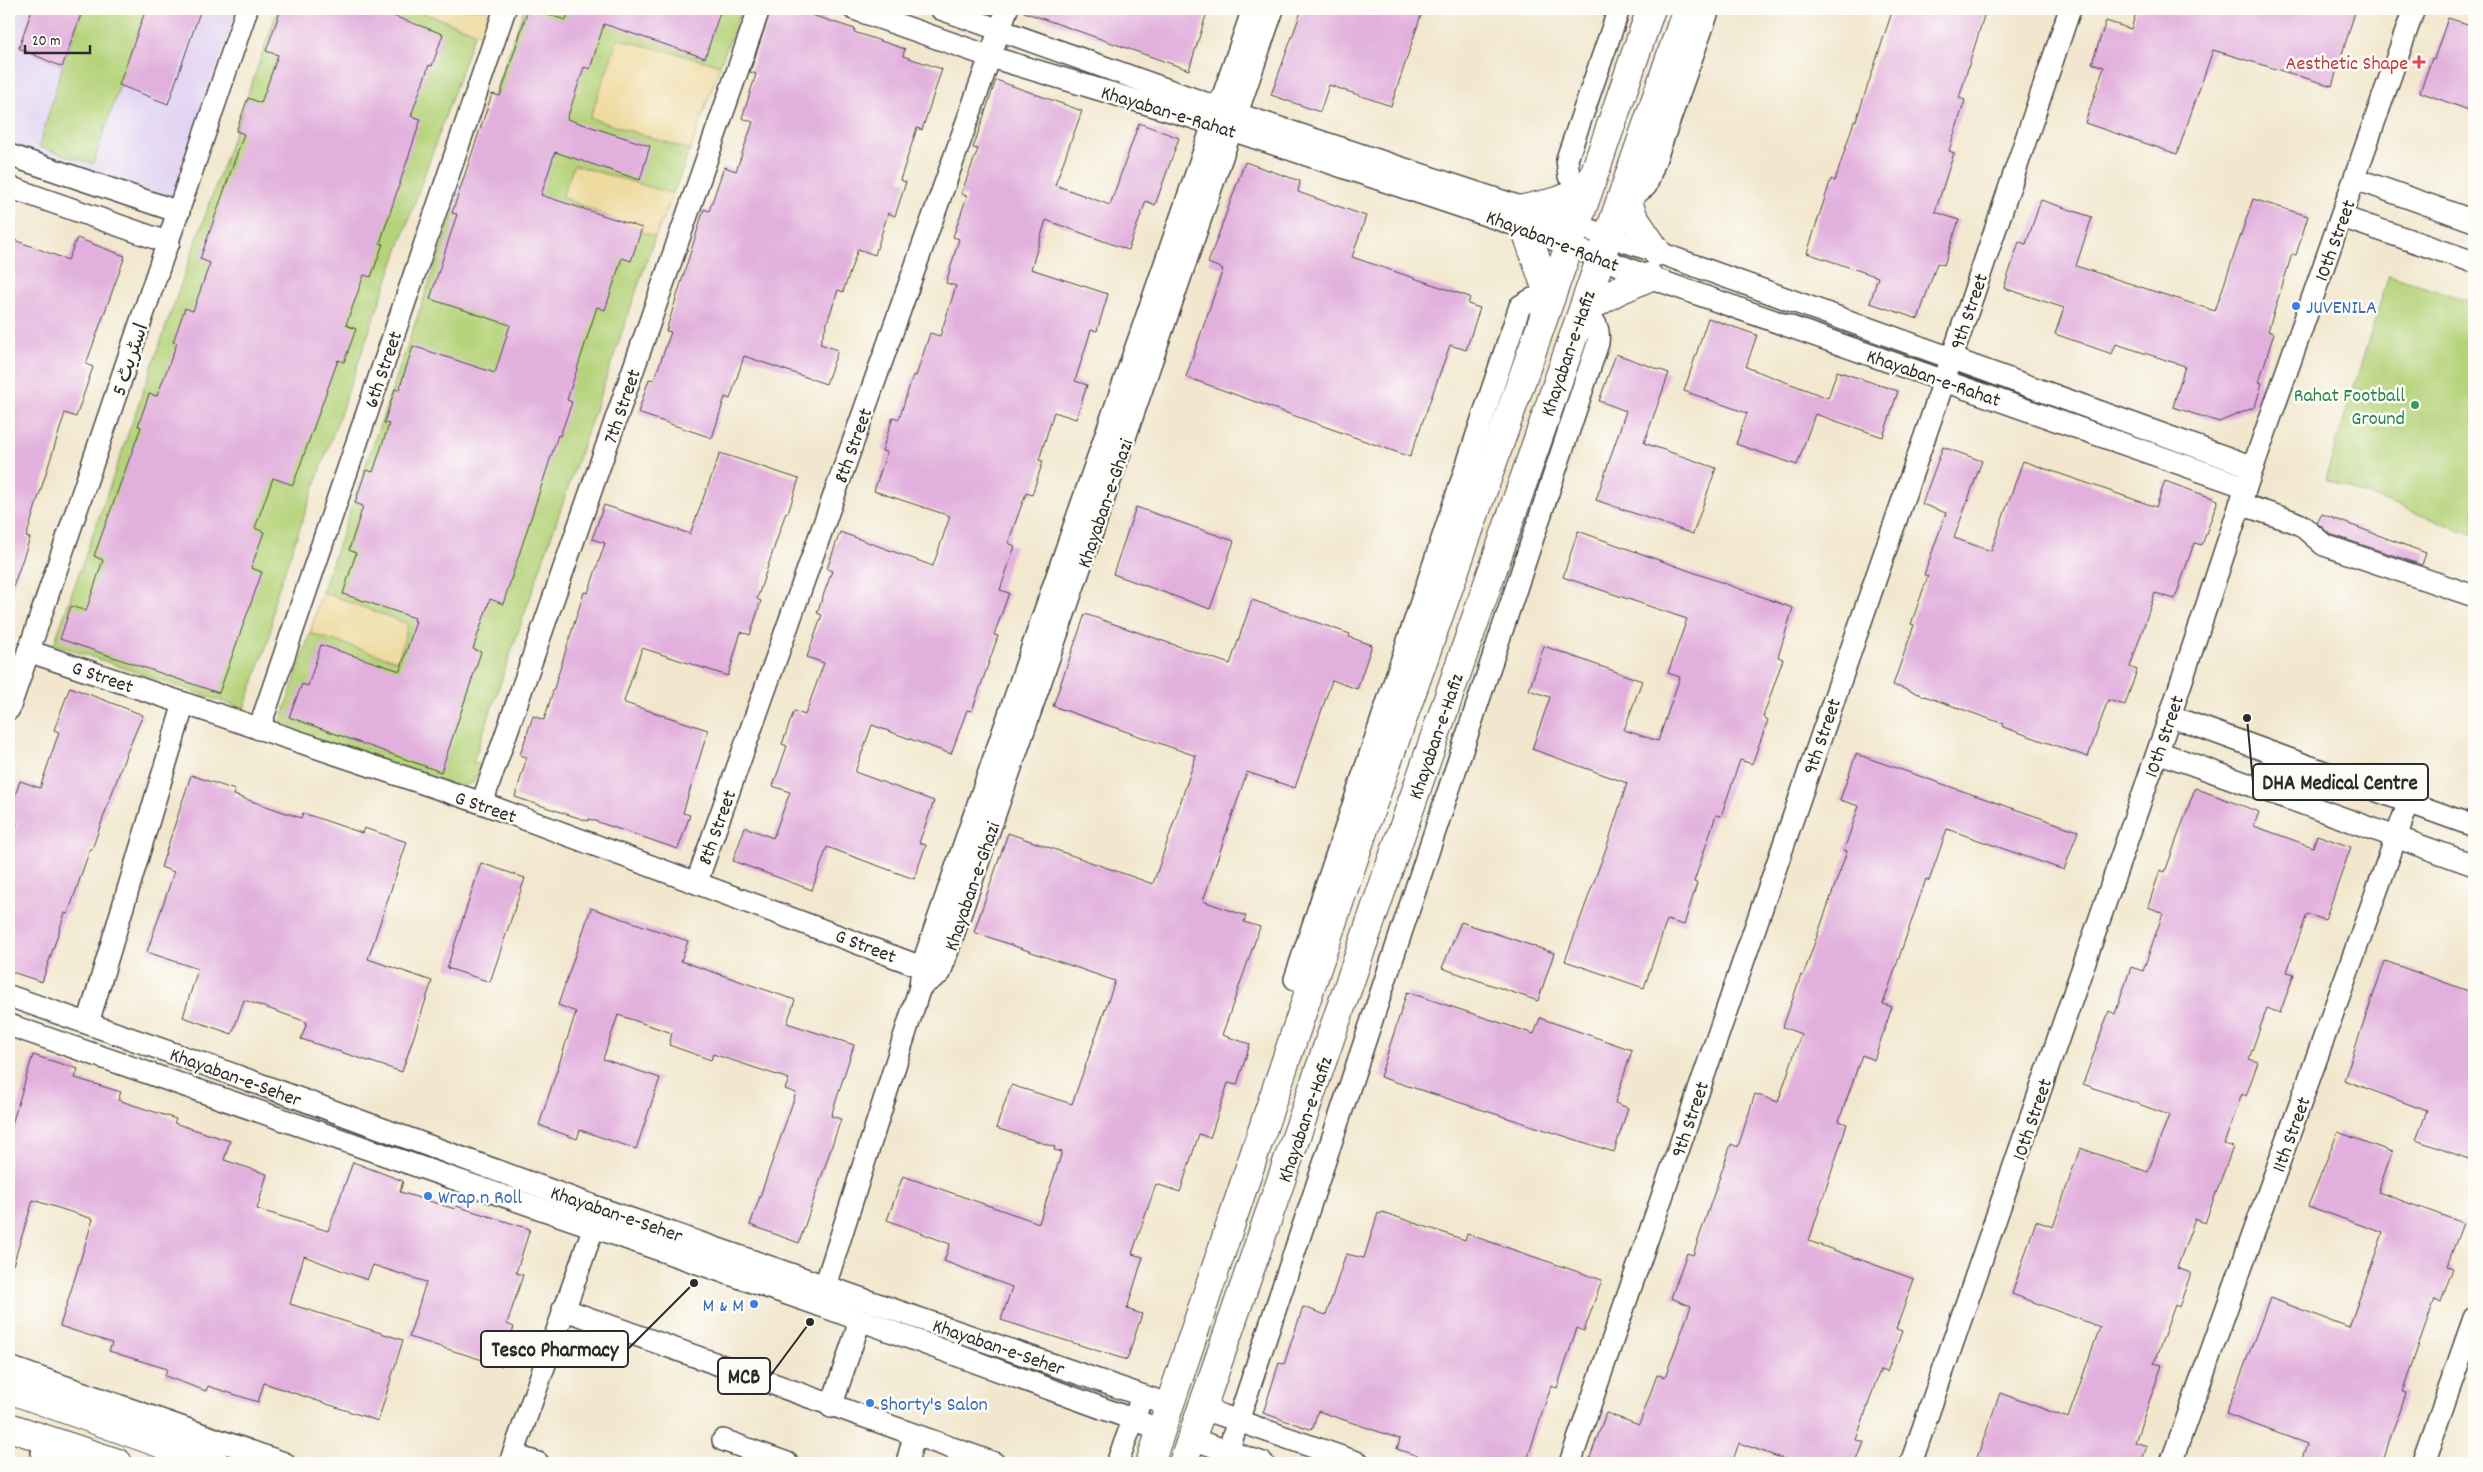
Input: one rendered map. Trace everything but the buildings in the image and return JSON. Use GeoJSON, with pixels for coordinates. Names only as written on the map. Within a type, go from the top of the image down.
{"type":"FeatureCollection","features":[{"type":"Feature","properties":{"kind":"main road","name":"Khayaban-e-Hafiz"},"geometry":{"type":"LineString","coordinates":[[1150,1463],[1367,820],[1573,236],[1650,9]]}},
{"type":"Feature","properties":{"kind":"main road","name":"Khayaban-e-Hafiz"},"geometry":{"type":"LineString","coordinates":[[1188,1451],[1583,311],[1603,247],[1687,9]]}},
{"type":"Feature","properties":{"kind":"main road"},"geometry":{"type":"LineString","coordinates":[[1550,299],[1524,218],[1555,202],[1589,189]]}},
{"type":"Feature","properties":{"kind":"main road"},"geometry":{"type":"LineString","coordinates":[[1583,311],[1615,292],[1653,265],[1624,192]]}},
{"type":"Feature","properties":{"kind":"main road"},"geometry":{"type":"LineString","coordinates":[[1367,820],[1402,832]]}},
{"type":"Feature","properties":{"kind":"main road"},"geometry":{"type":"LineString","coordinates":[[9,1389],[215,1463]]}},
{"type":"Feature","properties":{"kind":"main road"},"geometry":{"type":"LineString","coordinates":[[9,1427],[118,1463]]}},
{"type":"Feature","properties":{"kind":"street","name":"اسٹریٹ 5"},"geometry":{"type":"LineString","coordinates":[[9,709],[247,9]]}},
{"type":"Feature","properties":{"kind":"street","name":"6th Street"},"geometry":{"type":"LineString","coordinates":[[259,729],[505,9]]}},
{"type":"Feature","properties":{"kind":"street","name":"7th Street"},"geometry":{"type":"LineString","coordinates":[[482,804],[759,9]]}},
{"type":"Feature","properties":{"kind":"street","name":"Khayaban-e-Rahat"},"geometry":{"type":"LineString","coordinates":[[854,9],[991,57],[1226,119]]}},
{"type":"Feature","properties":{"kind":"street","name":"Khayaban-e-Rahat"},"geometry":{"type":"LineString","coordinates":[[941,9],[1000,30],[1226,119],[1524,218],[1653,265],[1944,381],[2243,495],[2300,525],[2324,545],[2474,596]]}},
{"type":"Feature","properties":{"kind":"street","name":"8th Street"},"geometry":{"type":"LineString","coordinates":[[697,882],[1007,9]]}},
{"type":"Feature","properties":{"kind":"street","name":"Khayaban-e-Ghazi"},"geometry":{"type":"LineString","coordinates":[[1226,119],[1253,9]]}},
{"type":"Feature","properties":{"kind":"street","name":"Khayaban-e-Ghazi"},"geometry":{"type":"LineString","coordinates":[[819,1305],[927,976],[1226,119],[1273,9]]}},
{"type":"Feature","properties":{"kind":"street"},"geometry":{"type":"LineString","coordinates":[[1589,189],[1569,176],[1567,159],[1619,9]]}},
{"type":"Feature","properties":{"kind":"street"},"geometry":{"type":"LineString","coordinates":[[1624,192],[1638,192],[1646,186],[1709,9]]}},
{"type":"Feature","properties":{"kind":"street","name":"9th Street"},"geometry":{"type":"LineString","coordinates":[[1570,1463],[1952,358],[2070,9]]}},
{"type":"Feature","properties":{"kind":"street","name":"10th Street"},"geometry":{"type":"LineString","coordinates":[[1911,1463],[2158,752],[2243,495],[2356,179],[2414,9]]}},
{"type":"Feature","properties":{"kind":"street"},"geometry":{"type":"LineString","coordinates":[[9,155],[179,212]]}},
{"type":"Feature","properties":{"kind":"street"},"geometry":{"type":"LineString","coordinates":[[2356,179],[2474,221]]}},
{"type":"Feature","properties":{"kind":"street"},"geometry":{"type":"LineString","coordinates":[[9,187],[169,243]]}},
{"type":"Feature","properties":{"kind":"street"},"geometry":{"type":"LineString","coordinates":[[2342,217],[2474,262]]}},
{"type":"Feature","properties":{"kind":"street","name":"Khayaban-e-Rahat"},"geometry":{"type":"LineString","coordinates":[[1653,265],[1952,358],[2253,467]]}},
{"type":"Feature","properties":{"kind":"street"},"geometry":{"type":"LineString","coordinates":[[1295,979],[1520,306],[1532,299],[1550,299]]}},
{"type":"Feature","properties":{"kind":"street"},"geometry":{"type":"LineString","coordinates":[[1226,1457],[1598,343],[1600,333],[1597,325],[1593,318],[1583,311]]}},
{"type":"Feature","properties":{"kind":"street","name":"G Street"},"geometry":{"type":"LineString","coordinates":[[28,651],[482,804],[697,882],[927,976]]}},
{"type":"Feature","properties":{"kind":"street"},"geometry":{"type":"LineString","coordinates":[[88,1023],[184,703]]}},
{"type":"Feature","properties":{"kind":"street"},"geometry":{"type":"LineString","coordinates":[[2170,716],[2408,804],[2474,826]]}},
{"type":"Feature","properties":{"kind":"street"},"geometry":{"type":"LineString","coordinates":[[2158,752],[2474,865]]}},
{"type":"Feature","properties":{"kind":"street","name":"11th Street"},"geometry":{"type":"LineString","coordinates":[[2171,1463],[2408,804]]}},
{"type":"Feature","properties":{"kind":"street","name":"Khayaban-e-Seher"},"geometry":{"type":"LineString","coordinates":[[9,996],[602,1209],[826,1284],[1142,1396],[1166,1418]]}},
{"type":"Feature","properties":{"kind":"street","name":"Khayaban-e-Seher"},"geometry":{"type":"LineString","coordinates":[[9,1025],[593,1229],[819,1305],[1134,1419],[1166,1418]]}},
{"type":"Feature","properties":{"kind":"street"},"geometry":{"type":"LineString","coordinates":[[538,1463],[511,1459],[593,1229]]}},
{"type":"Feature","properties":{"kind":"street"},"geometry":{"type":"LineString","coordinates":[[563,1309],[831,1407],[994,1463]]}},
{"type":"Feature","properties":{"kind":"street"},"geometry":{"type":"LineString","coordinates":[[2423,1463],[2474,1318]]}},
{"type":"Feature","properties":{"kind":"street"},"geometry":{"type":"LineString","coordinates":[[831,1407],[860,1321]]}},
{"type":"Feature","properties":{"kind":"street"},"geometry":{"type":"LineString","coordinates":[[9,1367],[284,1463]]}},
{"type":"Feature","properties":{"kind":"street"},"geometry":{"type":"LineString","coordinates":[[1117,1463],[1142,1396]]}},
{"type":"Feature","properties":{"kind":"street"},"geometry":{"type":"LineString","coordinates":[[1204,1409],[1359,1463]]}},
{"type":"Feature","properties":{"kind":"street"},"geometry":{"type":"LineString","coordinates":[[907,1463],[914,1436]]}},
{"type":"Feature","properties":{"kind":"street"},"geometry":{"type":"LineString","coordinates":[[9,1440],[75,1463]]}},
{"type":"Feature","properties":{"kind":"street"},"geometry":{"type":"LineString","coordinates":[[723,1440],[787,1463]]}},
{"type":"Feature","properties":{"kind":"street"},"geometry":{"type":"LineString","coordinates":[[1188,1451],[1263,1463]]}},
{"type":"Feature","properties":{"kind":"shaded area"},"geometry":{"type":"Polygon","coordinates":[[[9,9],[237,9],[171,199],[9,143],[9,9]]]}},
{"type":"Feature","properties":{"kind":"green space"},"geometry":{"type":"Polygon","coordinates":[[[83,9],[146,9],[93,164],[39,147],[62,67],[83,9]]]}},
{"type":"Feature","properties":{"kind":"green space"},"geometry":{"type":"Polygon","coordinates":[[[278,9],[412,9],[475,32],[274,601],[270,636],[244,709],[54,644],[278,9]]]}},
{"type":"Feature","properties":{"kind":"green space"},"geometry":{"type":"Polygon","coordinates":[[[524,9],[742,9],[720,65],[618,40],[590,118],[690,150],[673,194],[574,165],[563,197],[655,237],[473,762],[482,765],[473,783],[456,787],[279,727],[310,633],[398,660],[408,624],[322,592],[524,9]]]}},
{"type":"Feature","properties":{"kind":"green space"},"geometry":{"type":"Polygon","coordinates":[[[2389,275],[2474,303],[2474,535],[2325,479],[2389,275]]]}},
{"type":"Feature","properties":{"kind":"sand"},"geometry":{"type":"Polygon","coordinates":[[[412,9],[493,9],[484,35],[412,9]]]}},
{"type":"Feature","properties":{"kind":"sand"},"geometry":{"type":"Polygon","coordinates":[[[618,39],[720,65],[690,150],[590,118],[618,39]]]}},
{"type":"Feature","properties":{"kind":"sand"},"geometry":{"type":"Polygon","coordinates":[[[574,165],[673,194],[655,237],[562,197],[574,165]]]}},
{"type":"Feature","properties":{"kind":"sand"},"geometry":{"type":"Polygon","coordinates":[[[322,592],[408,624],[398,661],[310,633],[322,592]]]}},
{"type":"Feature","properties":{"kind":"place","name":"Aesthetic Shape"},"geometry":{"type":"Point","coordinates":[2419,62]}},
{"type":"Feature","properties":{"kind":"place","name":"JUVENILA"},"geometry":{"type":"Point","coordinates":[2296,306]}},
{"type":"Feature","properties":{"kind":"place","name":"Rahat Football Ground"},"geometry":{"type":"Point","coordinates":[2415,405]}},
{"type":"Feature","properties":{"kind":"place","name":"DHA Medical Centre"},"geometry":{"type":"Point","coordinates":[2247,718]}},
{"type":"Feature","properties":{"kind":"place","name":"Wrap n Roll"},"geometry":{"type":"Point","coordinates":[428,1196]}},
{"type":"Feature","properties":{"kind":"place","name":"Tesco Pharmacy"},"geometry":{"type":"Point","coordinates":[694,1283]}},
{"type":"Feature","properties":{"kind":"place","name":"M & M"},"geometry":{"type":"Point","coordinates":[754,1304]}},
{"type":"Feature","properties":{"kind":"place","name":"MCB"},"geometry":{"type":"Point","coordinates":[810,1322]}},
{"type":"Feature","properties":{"kind":"place","name":"Shorty's Salon"},"geometry":{"type":"Point","coordinates":[870,1403]}}]}
